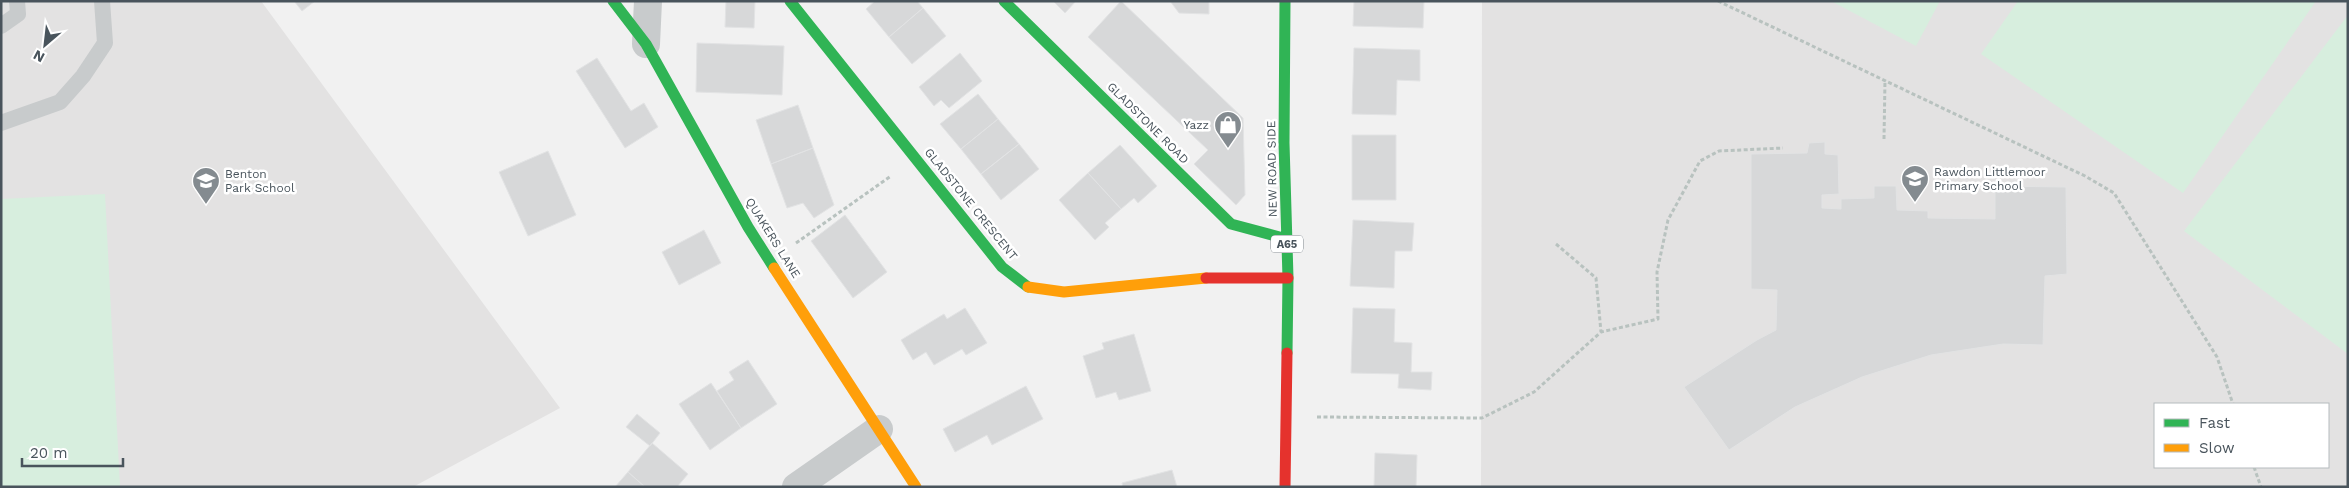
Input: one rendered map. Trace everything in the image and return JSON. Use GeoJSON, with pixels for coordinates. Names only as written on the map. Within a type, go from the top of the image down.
{"type":"FeatureCollection","features":[{"type":"Feature","properties":{"kind":"street","name":"QUAKERS LANE"},"geometry":{"type":"LineString","coordinates":[[613,1],[646,44],[748,227],[916,487]]}},
{"type":"Feature","properties":{"kind":"street"},"geometry":{"type":"LineString","coordinates":[[646,44],[648,1]]}},
{"type":"Feature","properties":{"kind":"street","name":"GLADSTONE CRESCENT"},"geometry":{"type":"LineString","coordinates":[[790,1],[1002,267],[1030,288],[1064,292],[1190,278],[1288,278]]}},
{"type":"Feature","properties":{"kind":"street","name":"GLADSTONE ROAD"},"geometry":{"type":"LineString","coordinates":[[1004,1],[1231,224],[1286,239]]}},
{"type":"Feature","properties":{"kind":"street","name":"NEW ROAD SIDE"},"geometry":{"type":"LineString","coordinates":[[1285,1],[1286,239],[1288,278],[1285,487]]}},
{"type":"Feature","properties":{"kind":"street"},"geometry":{"type":"LineString","coordinates":[[796,487],[879,429]]}},
{"type":"Feature","properties":{"kind":"lane"},"geometry":{"type":"LineString","coordinates":[[1,26],[18,14],[17,1]]}},
{"type":"Feature","properties":{"kind":"lane"},"geometry":{"type":"LineString","coordinates":[[1,123],[60,102],[83,76],[105,43],[102,1]]}},
{"type":"Feature","properties":{"kind":"path"},"geometry":{"type":"LineString","coordinates":[[1718,1],[2085,176],[2114,193],[2217,357],[2233,403]]}},
{"type":"Feature","properties":{"kind":"path"},"geometry":{"type":"LineString","coordinates":[[1884,139],[1885,80]]}},
{"type":"Feature","properties":{"kind":"path"},"geometry":{"type":"LineString","coordinates":[[1286,416],[1482,418],[1534,392],[1602,332],[1658,319],[1657,272],[1668,220],[1700,162],[1719,151],[1783,148]]}},
{"type":"Feature","properties":{"kind":"path"},"geometry":{"type":"LineString","coordinates":[[770,260],[916,158]]}},
{"type":"Feature","properties":{"kind":"path"},"geometry":{"type":"LineString","coordinates":[[1556,244],[1596,278],[1602,332]]}},
{"type":"Feature","properties":{"kind":"path"},"geometry":{"type":"LineString","coordinates":[[2254,468],[2261,487]]}},
{"type":"Feature","properties":{"kind":"shaded area","name":"Benton Park School"},"geometry":{"type":"Polygon","coordinates":[[[1,1],[261,1],[560,408],[413,487],[1,487],[1,1]]]}},
{"type":"Feature","properties":{"kind":"shaded area","name":"Rawdon Littlemoor Primary School"},"geometry":{"type":"Polygon","coordinates":[[[1482,1],[2348,1],[2348,487],[1481,487],[1482,1]]]}},
{"type":"Feature","properties":{"kind":"green space"},"geometry":{"type":"Polygon","coordinates":[[[1831,1],[1940,1],[1916,46],[1831,1]]]}},
{"type":"Feature","properties":{"kind":"green space"},"geometry":{"type":"Polygon","coordinates":[[[2018,1],[2316,1],[2183,193],[1981,54],[2018,1]]]}},
{"type":"Feature","properties":{"kind":"green space"},"geometry":{"type":"Polygon","coordinates":[[[2348,15],[2348,354],[2184,231],[2348,15]]]}},
{"type":"Feature","properties":{"kind":"green space"},"geometry":{"type":"Polygon","coordinates":[[[105,194],[120,487],[1,487],[1,199],[105,194]]]}},
{"type":"Feature","properties":{"kind":"building"},"geometry":{"type":"Polygon","coordinates":[[[294,1],[315,1],[302,11],[294,1]]]}},
{"type":"Feature","properties":{"kind":"building"},"geometry":{"type":"Polygon","coordinates":[[[726,1],[755,1],[754,28],[725,27],[726,1]]]}},
{"type":"Feature","properties":{"kind":"building"},"geometry":{"type":"Polygon","coordinates":[[[875,1],[917,1],[923,8],[889,37],[866,9],[875,1]]]}},
{"type":"Feature","properties":{"kind":"building"},"geometry":{"type":"Polygon","coordinates":[[[1053,1],[1076,1],[1065,13],[1053,1]]]}},
{"type":"Feature","properties":{"kind":"building"},"geometry":{"type":"Polygon","coordinates":[[[1121,1],[1243,118],[1245,195],[1236,205],[1194,164],[1208,150],[1088,37],[1121,1]]]}},
{"type":"Feature","properties":{"kind":"building"},"geometry":{"type":"Polygon","coordinates":[[[1170,1],[1209,1],[1209,14],[1179,13],[1170,1]]]}},
{"type":"Feature","properties":{"kind":"building"},"geometry":{"type":"Polygon","coordinates":[[[1354,1],[1424,1],[1423,28],[1353,26],[1354,1]]]}},
{"type":"Feature","properties":{"kind":"building"},"geometry":{"type":"Polygon","coordinates":[[[923,8],[946,36],[912,64],[889,37],[923,8]]]}},
{"type":"Feature","properties":{"kind":"building"},"geometry":{"type":"Polygon","coordinates":[[[697,43],[784,46],[782,95],[696,92],[697,43]]]}},
{"type":"Feature","properties":{"kind":"building"},"geometry":{"type":"Polygon","coordinates":[[[1354,48],[1420,50],[1420,81],[1397,80],[1396,115],[1352,114],[1354,48]]]}},
{"type":"Feature","properties":{"kind":"building"},"geometry":{"type":"Polygon","coordinates":[[[960,53],[982,81],[949,108],[941,100],[934,106],[919,87],[960,53]]]}},
{"type":"Feature","properties":{"kind":"building"},"geometry":{"type":"Polygon","coordinates":[[[597,58],[631,111],[644,103],[658,127],[625,148],[576,71],[597,58]]]}},
{"type":"Feature","properties":{"kind":"building"},"geometry":{"type":"Polygon","coordinates":[[[978,94],[998,119],[961,149],[940,124],[978,94]]]}},
{"type":"Feature","properties":{"kind":"building"},"geometry":{"type":"Polygon","coordinates":[[[798,105],[813,148],[771,164],[756,120],[798,105]]]}},
{"type":"Feature","properties":{"kind":"building"},"geometry":{"type":"Polygon","coordinates":[[[998,119],[1019,144],[981,174],[961,149],[998,119]]]}},
{"type":"Feature","properties":{"kind":"building"},"geometry":{"type":"Polygon","coordinates":[[[1352,135],[1396,135],[1396,200],[1352,200],[1352,135]]]}},
{"type":"Feature","properties":{"kind":"building","name":"Rawdon Littlemoor Primary School"},"geometry":{"type":"Polygon","coordinates":[[[1825,142],[1825,154],[1838,155],[1839,194],[1822,195],[1822,208],[1841,209],[1841,199],[1874,198],[1874,186],[1896,186],[1897,210],[1928,211],[1928,218],[1995,219],[1995,186],[2066,187],[2067,274],[2045,276],[2043,345],[2003,344],[1931,355],[1862,377],[1795,407],[1729,450],[1684,387],[1757,340],[1776,330],[1777,290],[1751,289],[1751,154],[1807,153],[1809,143],[1825,142]]]}},
{"type":"Feature","properties":{"kind":"building"},"geometry":{"type":"Polygon","coordinates":[[[1019,144],[1039,169],[1001,200],[981,174],[1019,144]]]}},
{"type":"Feature","properties":{"kind":"building"},"geometry":{"type":"Polygon","coordinates":[[[1120,145],[1157,186],[1138,203],[1134,198],[1121,209],[1088,173],[1120,145]]]}},
{"type":"Feature","properties":{"kind":"building"},"geometry":{"type":"Polygon","coordinates":[[[813,148],[834,205],[814,218],[803,203],[787,208],[771,164],[813,148]]]}},
{"type":"Feature","properties":{"kind":"building"},"geometry":{"type":"Polygon","coordinates":[[[548,151],[576,215],[528,236],[499,172],[548,151]]]}},
{"type":"Feature","properties":{"kind":"building"},"geometry":{"type":"Polygon","coordinates":[[[1088,173],[1121,209],[1105,223],[1109,227],[1095,240],[1059,200],[1088,173]]]}},
{"type":"Feature","properties":{"kind":"building"},"geometry":{"type":"Polygon","coordinates":[[[845,215],[887,272],[853,298],[811,241],[845,215]]]}},
{"type":"Feature","properties":{"kind":"building"},"geometry":{"type":"Polygon","coordinates":[[[1353,220],[1414,223],[1412,251],[1395,251],[1394,288],[1350,286],[1353,220]]]}},
{"type":"Feature","properties":{"kind":"building"},"geometry":{"type":"Polygon","coordinates":[[[704,230],[721,263],[679,285],[662,252],[704,230]]]}},
{"type":"Feature","properties":{"kind":"building"},"geometry":{"type":"Polygon","coordinates":[[[965,308],[987,343],[966,355],[962,349],[934,365],[926,352],[913,360],[901,340],[944,314],[947,319],[965,308]]]}},
{"type":"Feature","properties":{"kind":"building"},"geometry":{"type":"Polygon","coordinates":[[[1353,308],[1395,309],[1394,342],[1412,343],[1411,372],[1432,372],[1431,390],[1398,388],[1399,374],[1351,373],[1353,308]]]}},
{"type":"Feature","properties":{"kind":"building"},"geometry":{"type":"Polygon","coordinates":[[[1134,334],[1151,391],[1119,400],[1116,392],[1096,398],[1083,356],[1104,349],[1102,343],[1134,334]]]}},
{"type":"Feature","properties":{"kind":"building"},"geometry":{"type":"Polygon","coordinates":[[[748,360],[777,404],[741,428],[717,391],[734,380],[729,372],[748,360]]]}},
{"type":"Feature","properties":{"kind":"building"},"geometry":{"type":"Polygon","coordinates":[[[711,383],[741,428],[710,450],[679,404],[711,383]]]}},
{"type":"Feature","properties":{"kind":"building"},"geometry":{"type":"Polygon","coordinates":[[[1026,386],[1043,419],[992,445],[987,435],[955,452],[943,429],[1026,386]]]}},
{"type":"Feature","properties":{"kind":"building"},"geometry":{"type":"Polygon","coordinates":[[[637,414],[660,433],[650,446],[626,427],[637,414]]]}},
{"type":"Feature","properties":{"kind":"building"},"geometry":{"type":"Polygon","coordinates":[[[652,443],[688,474],[677,487],[645,487],[628,472],[652,443]]]}},
{"type":"Feature","properties":{"kind":"building"},"geometry":{"type":"Polygon","coordinates":[[[1375,453],[1417,455],[1416,487],[1374,487],[1375,453]]]}},
{"type":"Feature","properties":{"kind":"building"},"geometry":{"type":"Polygon","coordinates":[[[1172,470],[1177,487],[1123,487],[1122,483],[1172,470]]]}},
{"type":"Feature","properties":{"kind":"building"},"geometry":{"type":"Polygon","coordinates":[[[628,472],[645,487],[615,487],[628,472]]]}},
{"type":"Feature","properties":{"kind":"traffic: fast"},"geometry":{"type":"LineString","coordinates":[[613,1],[646,44],[748,227],[774,268]]}},
{"type":"Feature","properties":{"kind":"traffic: fast"},"geometry":{"type":"LineString","coordinates":[[790,1],[1002,267],[1028,287]]}},
{"type":"Feature","properties":{"kind":"traffic: fast"},"geometry":{"type":"LineString","coordinates":[[1004,1],[1231,224],[1287,239]]}},
{"type":"Feature","properties":{"kind":"traffic: fast"},"geometry":{"type":"LineString","coordinates":[[1285,1],[1284,143],[1288,278],[1287,353]]}},
{"type":"Feature","properties":{"kind":"traffic: slow"},"geometry":{"type":"LineString","coordinates":[[774,268],[916,487]]}},
{"type":"Feature","properties":{"kind":"traffic: slow"},"geometry":{"type":"LineString","coordinates":[[1028,287],[1064,292],[1206,278]]}},
{"type":"Feature","properties":{"kind":"traffic: jam"},"geometry":{"type":"LineString","coordinates":[[1206,278],[1288,278]]}},
{"type":"Feature","properties":{"kind":"traffic: jam"},"geometry":{"type":"LineString","coordinates":[[1285,487],[1287,353]]}},
{"type":"Feature","properties":{"kind":"place","name":"Yazz"},"geometry":{"type":"Point","coordinates":[1228,149]}},
{"type":"Feature","properties":{"kind":"place","name":"Rawdon Littlemoor Primary School"},"geometry":{"type":"Point","coordinates":[1915,203]}},
{"type":"Feature","properties":{"kind":"place","name":"Benton Park School"},"geometry":{"type":"Point","coordinates":[206,205]}}]}
